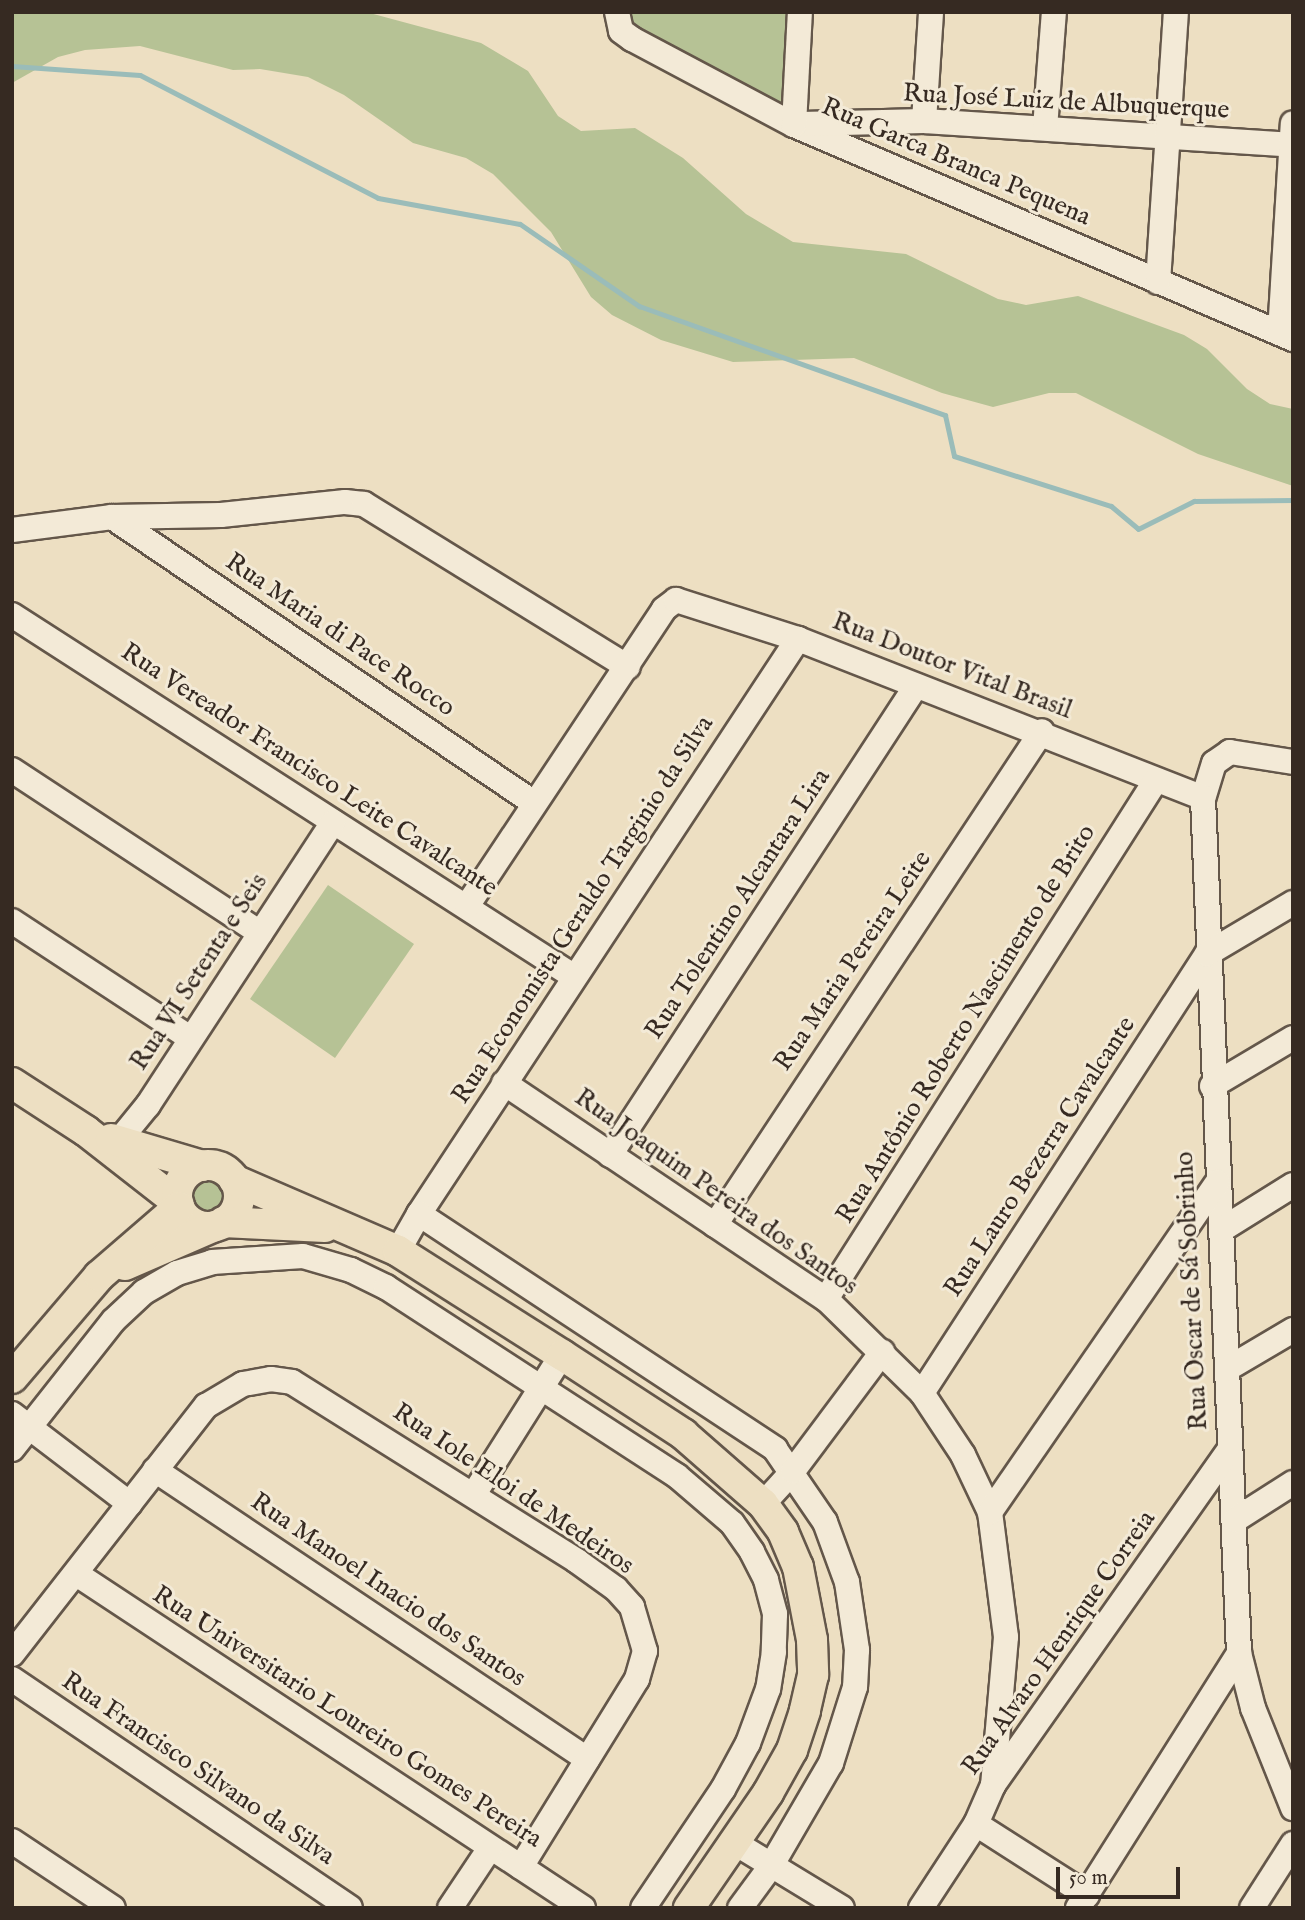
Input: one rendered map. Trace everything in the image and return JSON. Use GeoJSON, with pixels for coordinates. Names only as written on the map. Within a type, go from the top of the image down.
{"type":"FeatureCollection","features":[{"type":"Feature","properties":{"kind":"main road"},"geometry":{"type":"LineString","coordinates":[[12,1083],[102,1139],[178,1205],[191,1222],[340,1227]]}},
{"type":"Feature","properties":{"kind":"main road"},"geometry":{"type":"LineString","coordinates":[[102,1139],[202,1166],[220,1168],[234,1180],[398,1251],[683,1434],[763,1504],[798,1567],[812,1640],[813,1675],[793,1750],[735,1843],[689,1908]]}},
{"type":"Feature","properties":{"kind":"main road"},"geometry":{"type":"LineString","coordinates":[[12,1378],[99,1276],[178,1205],[182,1180],[202,1166]]}},
{"type":"Feature","properties":{"kind":"main road"},"geometry":{"type":"LineString","coordinates":[[99,1276],[219,1224],[237,1203],[234,1180]]}},
{"type":"Feature","properties":{"kind":"street"},"geometry":{"type":"LineString","coordinates":[[794,125],[800,12]]}},
{"type":"Feature","properties":{"kind":"street"},"geometry":{"type":"LineString","coordinates":[[923,121],[931,12]]}},
{"type":"Feature","properties":{"kind":"street"},"geometry":{"type":"LineString","coordinates":[[1045,128],[1054,12]]}},
{"type":"Feature","properties":{"kind":"street"},"geometry":{"type":"LineString","coordinates":[[1158,282],[1165,138],[1176,12]]}},
{"type":"Feature","properties":{"kind":"street","name":"Rua Garca Branca Pequena"},"geometry":{"type":"LineString","coordinates":[[617,13],[621,31],[632,39],[794,125],[1286,336]]}},
{"type":"Feature","properties":{"kind":"street","name":"Rua José Luiz de Albuquerque"},"geometry":{"type":"LineString","coordinates":[[794,125],[923,121],[1165,138],[1292,138]]}},
{"type":"Feature","properties":{"kind":"street"},"geometry":{"type":"LineString","coordinates":[[1286,336],[1292,138]]}},
{"type":"Feature","properties":{"kind":"street"},"geometry":{"type":"LineString","coordinates":[[12,530],[112,517],[221,515],[345,502],[365,505],[628,667],[467,906]]}},
{"type":"Feature","properties":{"kind":"street","name":"Rua Maria di Pace Rocco"},"geometry":{"type":"LineString","coordinates":[[112,517],[534,803]]}},
{"type":"Feature","properties":{"kind":"street","name":"Rua Doutor Vital Brasil"},"geometry":{"type":"LineString","coordinates":[[628,667],[664,609],[676,600],[798,639],[916,686],[1042,731],[1203,798]]}},
{"type":"Feature","properties":{"kind":"street","name":"Rua Vereador Francisco Leite Cavalcante"},"geometry":{"type":"LineString","coordinates":[[12,615],[573,976]]}},
{"type":"Feature","properties":{"kind":"street","name":"Rua Economista Geraldo Targinio da Silva"},"geometry":{"type":"LineString","coordinates":[[398,1251],[419,1214],[573,976],[798,639]]}},
{"type":"Feature","properties":{"kind":"street","name":"Rua Tolentino Alcantara Lira"},"geometry":{"type":"LineString","coordinates":[[610,1154],[916,686]]}},
{"type":"Feature","properties":{"kind":"street","name":"Rua Maria Pereira Leite"},"geometry":{"type":"LineString","coordinates":[[715,1225],[1042,731]]}},
{"type":"Feature","properties":{"kind":"street","name":"Rua Oscar de Sá Sobrinho"},"geometry":{"type":"LineString","coordinates":[[1293,762],[1230,752],[1214,763],[1203,798],[1212,1086],[1221,1230],[1229,1451],[1235,1520],[1239,1653],[1253,1708],[1293,1808]]}},
{"type":"Feature","properties":{"kind":"street"},"geometry":{"type":"LineString","coordinates":[[12,770],[260,933]]}},
{"type":"Feature","properties":{"kind":"street","name":"Rua Antônio Roberto Nascimento de Brito"},"geometry":{"type":"LineString","coordinates":[[826,1300],[1156,780]]}},
{"type":"Feature","properties":{"kind":"street","name":"Rua VI Setenta e Seis"},"geometry":{"type":"LineString","coordinates":[[102,1139],[148,1105],[333,822]]}},
{"type":"Feature","properties":{"kind":"street"},"geometry":{"type":"LineString","coordinates":[[1208,954],[1293,903]]}},
{"type":"Feature","properties":{"kind":"street"},"geometry":{"type":"LineString","coordinates":[[12,922],[190,1038]]}},
{"type":"Feature","properties":{"kind":"street","name":"Rua Lauro Bezerra Cavalcante"},"geometry":{"type":"LineString","coordinates":[[922,1393],[1208,954]]}},
{"type":"Feature","properties":{"kind":"street"},"geometry":{"type":"LineString","coordinates":[[1212,1086],[1293,1038]]}},
{"type":"Feature","properties":{"kind":"street","name":"Rua Joaquim Pereira dos Santos"},"geometry":{"type":"LineString","coordinates":[[504,1083],[826,1300],[922,1393],[963,1455],[990,1512],[1006,1637],[993,1785]]}},
{"type":"Feature","properties":{"kind":"street"},"geometry":{"type":"LineString","coordinates":[[990,1512],[1218,1182]]}},
{"type":"Feature","properties":{"kind":"street"},"geometry":{"type":"LineString","coordinates":[[1221,1230],[1293,1185]]}},
{"type":"Feature","properties":{"kind":"street"},"geometry":{"type":"LineString","coordinates":[[419,1214],[775,1449],[793,1471],[825,1522],[847,1582],[858,1650],[846,1726],[831,1763],[771,1866],[740,1908]]}},
{"type":"Feature","properties":{"kind":"street"},"geometry":{"type":"LineString","coordinates":[[12,1449],[20,1421],[114,1320],[144,1292],[177,1273],[212,1262],[259,1255],[303,1256],[351,1270],[386,1287],[677,1476],[732,1523],[766,1580],[775,1615],[768,1689],[748,1743],[723,1789],[643,1908]]}},
{"type":"Feature","properties":{"kind":"street"},"geometry":{"type":"LineString","coordinates":[[1227,1369],[1293,1330]]}},
{"type":"Feature","properties":{"kind":"street"},"geometry":{"type":"LineString","coordinates":[[763,1504],[793,1471],[882,1352]]}},
{"type":"Feature","properties":{"kind":"street"},"geometry":{"type":"LineString","coordinates":[[474,1494],[562,1354]]}},
{"type":"Feature","properties":{"kind":"street","name":"Rua Iole Eloi de Medeiros"},"geometry":{"type":"LineString","coordinates":[[12,1654],[78,1575],[206,1406],[243,1384],[271,1379],[292,1382],[474,1494],[617,1589],[639,1624],[645,1651],[637,1679],[521,1867]]}},
{"type":"Feature","properties":{"kind":"street"},"geometry":{"type":"LineString","coordinates":[[20,1421],[130,1504]]}},
{"type":"Feature","properties":{"kind":"street","name":"Rua Alvaro Henrique Correia"},"geometry":{"type":"LineString","coordinates":[[921,1908],[976,1824],[993,1785],[1229,1451]]}},
{"type":"Feature","properties":{"kind":"street","name":"Rua Manoel Inacio dos Santos"},"geometry":{"type":"LineString","coordinates":[[155,1470],[587,1759]]}},
{"type":"Feature","properties":{"kind":"street"},"geometry":{"type":"LineString","coordinates":[[1235,1520],[1293,1483]]}},
{"type":"Feature","properties":{"kind":"street","name":"Rua Universitario Loureiro Gomes Pereira"},"geometry":{"type":"LineString","coordinates":[[78,1575],[583,1908]]}},
{"type":"Feature","properties":{"kind":"street"},"geometry":{"type":"LineString","coordinates":[[976,1824],[1082,1901],[1239,1653]]}},
{"type":"Feature","properties":{"kind":"street","name":"Rua Francisco Silvano da Silva"},"geometry":{"type":"LineString","coordinates":[[12,1679],[350,1908]]}},
{"type":"Feature","properties":{"kind":"street"},"geometry":{"type":"LineString","coordinates":[[12,1841],[113,1908]]}},
{"type":"Feature","properties":{"kind":"street"},"geometry":{"type":"LineString","coordinates":[[735,1843],[842,1908]]}},
{"type":"Feature","properties":{"kind":"street"},"geometry":{"type":"LineString","coordinates":[[1252,1908],[1293,1844]]}},
{"type":"Feature","properties":{"kind":"street"},"geometry":{"type":"LineString","coordinates":[[450,1908],[490,1848]]}},
{"type":"Feature","properties":{"kind":"green space"},"geometry":{"type":"Polygon","coordinates":[[[12,12],[366,12],[481,43],[528,71],[558,116],[581,131],[635,128],[683,158],[746,214],[793,242],[906,254],[998,299],[1026,305],[1078,296],[1184,335],[1207,349],[1247,389],[1270,404],[1293,409],[1293,486],[1198,454],[1076,393],[1049,393],[993,407],[942,393],[854,358],[733,362],[661,340],[612,315],[591,297],[551,232],[493,174],[466,158],[413,143],[344,95],[308,77],[260,69],[233,70],[140,46],[85,50],[58,57],[12,83],[12,12]]]}},
{"type":"Feature","properties":{"kind":"green space"},"geometry":{"type":"Polygon","coordinates":[[[628,12],[807,12],[803,120],[623,44],[628,12]]]}},
{"type":"Feature","properties":{"kind":"green space"},"geometry":{"type":"Polygon","coordinates":[[[328,885],[414,944],[335,1058],[250,999],[328,885]]]}},
{"type":"Feature","properties":{"kind":"green space"},"geometry":{"type":"Polygon","coordinates":[[[207,1177],[220,1183],[226,1196],[220,1209],[207,1215],[194,1209],[188,1196],[194,1183],[207,1177]]]}},
{"type":"Feature","properties":{"kind":"waterway"},"geometry":{"type":"LineString","coordinates":[[12,66],[140,75],[378,198],[520,224],[639,306],[945,415],[954,456],[1111,506],[1138,529],[1194,501],[1293,500]]}}]}
